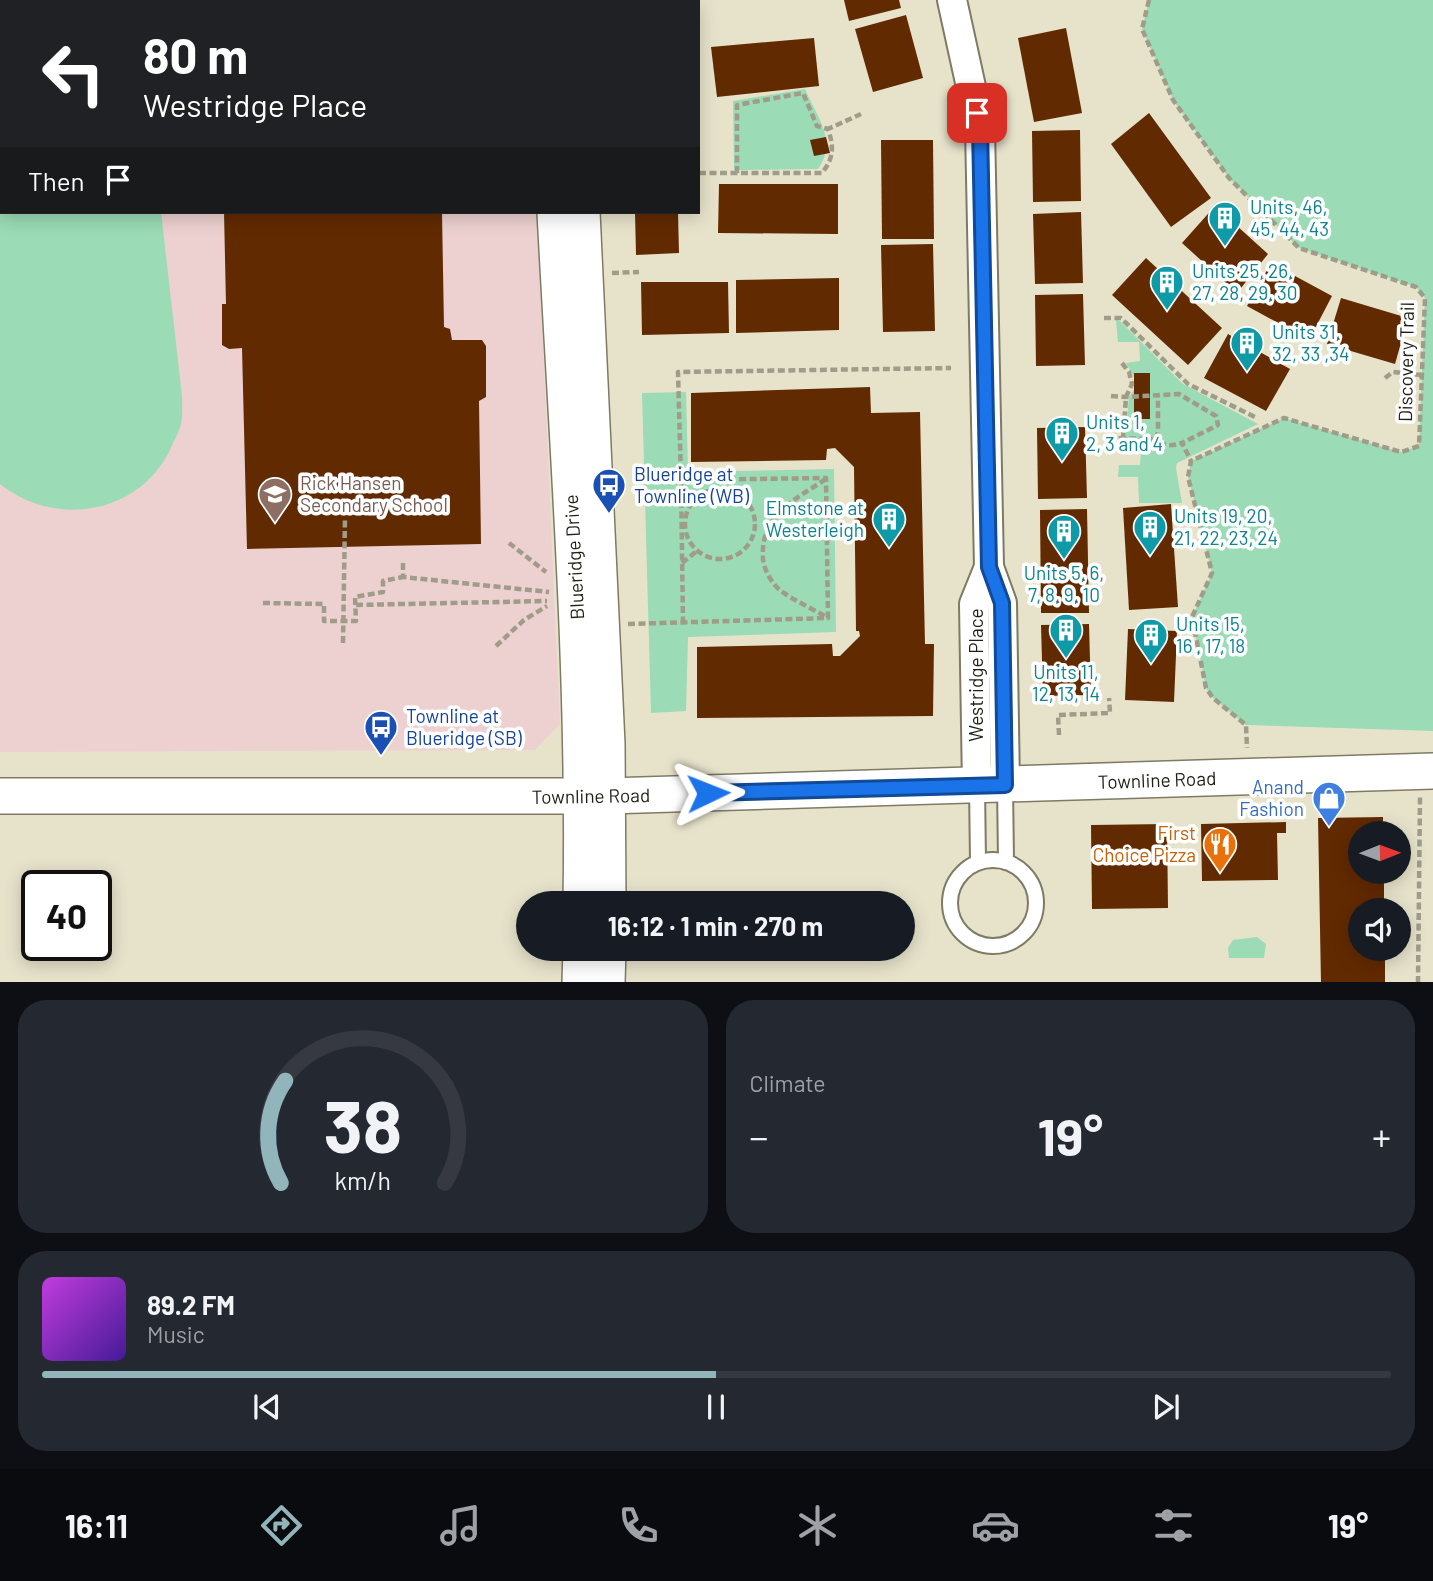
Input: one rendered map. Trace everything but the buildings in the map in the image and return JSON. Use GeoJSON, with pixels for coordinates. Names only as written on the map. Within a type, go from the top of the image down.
{"type":"FeatureCollection","features":[{"type":"Feature","properties":{"kind":"street","name":"Westridge Place"},"geometry":{"type":"LineString","coordinates":[[952,0],[980,128],[989,567],[974,604],[991,785]]}},
{"type":"Feature","properties":{"kind":"street","name":"Blueridge Drive"},"geometry":{"type":"LineString","coordinates":[[555,214],[563,597],[595,796],[607,891]]}},
{"type":"Feature","properties":{"kind":"street","name":"Blueridge Drive"},"geometry":{"type":"LineString","coordinates":[[582,214],[598,527],[595,796],[583,891]]}},
{"type":"Feature","properties":{"kind":"street","name":"Townline Road"},"geometry":{"type":"LineString","coordinates":[[0,796],[595,796],[1426,771]]}},
{"type":"Feature","properties":{"kind":"street"},"geometry":{"type":"LineString","coordinates":[[580,982],[581,961]]}},
{"type":"Feature","properties":{"kind":"street"},"geometry":{"type":"LineString","coordinates":[[607,982],[608,961]]}},
{"type":"Feature","properties":{"kind":"lane"},"geometry":{"type":"LineString","coordinates":[[991,785],[1006,862]]}},
{"type":"Feature","properties":{"kind":"lane"},"geometry":{"type":"LineString","coordinates":[[978,862],[991,785]]}},
{"type":"Feature","properties":{"kind":"lane"},"geometry":{"type":"LineString","coordinates":[[992,859],[1019,868],[1029,879],[1035,892],[1036,907],[1032,921],[1024,933],[1012,942],[998,946],[971,940],[961,932],[953,919],[951,892],[966,869],[978,862],[992,859]]}},
{"type":"Feature","properties":{"kind":"path","name":"Discovery Trail"},"geometry":{"type":"LineString","coordinates":[[1149,0],[1142,29],[1173,100],[1229,178],[1299,248],[1416,287],[1425,298],[1419,446],[1401,452],[1284,418],[1191,461]]}},
{"type":"Feature","properties":{"kind":"path"},"geometry":{"type":"LineString","coordinates":[[737,173],[737,105],[803,93],[817,126],[828,129],[861,114]]}},
{"type":"Feature","properties":{"kind":"path"},"geometry":{"type":"LineString","coordinates":[[700,173],[822,173],[832,160],[833,144],[828,129]]}},
{"type":"Feature","properties":{"kind":"path"},"geometry":{"type":"LineString","coordinates":[[607,273],[639,272]]}},
{"type":"Feature","properties":{"kind":"path"},"geometry":{"type":"LineString","coordinates":[[1104,318],[1121,318],[1188,384],[1257,418]]}},
{"type":"Feature","properties":{"kind":"path"},"geometry":{"type":"LineString","coordinates":[[1122,363],[1129,372],[1132,384],[1126,397],[1123,439]]}},
{"type":"Feature","properties":{"kind":"path"},"geometry":{"type":"LineString","coordinates":[[683,623],[678,372],[951,368]]}},
{"type":"Feature","properties":{"kind":"path"},"geometry":{"type":"LineString","coordinates":[[1385,378],[1393,372],[1422,375]]}},
{"type":"Feature","properties":{"kind":"path"},"geometry":{"type":"LineString","coordinates":[[1108,438],[1156,439],[1161,444],[1170,446],[1218,425],[1219,421],[1216,416],[1179,394],[1111,396]]}},
{"type":"Feature","properties":{"kind":"path"},"geometry":{"type":"LineString","coordinates":[[1156,439],[1158,395]]}},
{"type":"Feature","properties":{"kind":"path"},"geometry":{"type":"LineString","coordinates":[[1182,443],[1191,461],[1188,478],[1212,573],[1192,617],[1206,688],[1213,698],[1246,725],[1248,777]]}},
{"type":"Feature","properties":{"kind":"path"},"geometry":{"type":"LineString","coordinates":[[681,480],[826,478]]}},
{"type":"Feature","properties":{"kind":"path"},"geometry":{"type":"LineString","coordinates":[[826,478],[779,512],[762,540],[764,566],[779,590],[828,618]]}},
{"type":"Feature","properties":{"kind":"path"},"geometry":{"type":"LineString","coordinates":[[826,478],[828,618]]}},
{"type":"Feature","properties":{"kind":"path"},"geometry":{"type":"LineString","coordinates":[[712,490],[735,492],[745,498],[751,508],[755,519],[754,535],[744,550],[734,556],[712,558],[698,550],[687,536],[687,513],[693,502],[712,490]]}},
{"type":"Feature","properties":{"kind":"path"},"geometry":{"type":"LineString","coordinates":[[682,505],[687,513]]}},
{"type":"Feature","properties":{"kind":"path"},"geometry":{"type":"LineString","coordinates":[[343,643],[345,517]]}},
{"type":"Feature","properties":{"kind":"path"},"geometry":{"type":"LineString","coordinates":[[754,535],[762,540]]}},
{"type":"Feature","properties":{"kind":"path"},"geometry":{"type":"LineString","coordinates":[[509,543],[555,579],[563,597]]}},
{"type":"Feature","properties":{"kind":"path"},"geometry":{"type":"LineString","coordinates":[[682,563],[698,550]]}},
{"type":"Feature","properties":{"kind":"path"},"geometry":{"type":"LineString","coordinates":[[403,564],[403,578]]}},
{"type":"Feature","properties":{"kind":"path"},"geometry":{"type":"LineString","coordinates":[[263,604],[324,604],[324,621],[356,621],[355,597],[383,592],[383,582],[403,578],[563,597]]}},
{"type":"Feature","properties":{"kind":"path"},"geometry":{"type":"LineString","coordinates":[[356,605],[563,597]]}},
{"type":"Feature","properties":{"kind":"path"},"geometry":{"type":"LineString","coordinates":[[495,646],[524,620],[563,597]]}},
{"type":"Feature","properties":{"kind":"path"},"geometry":{"type":"LineString","coordinates":[[624,624],[828,618]]}},
{"type":"Feature","properties":{"kind":"path"},"geometry":{"type":"LineString","coordinates":[[1059,735],[1058,715],[1110,713],[1109,698]]}},
{"type":"Feature","properties":{"kind":"path"},"geometry":{"type":"LineString","coordinates":[[1418,982],[1426,771]]}},
{"type":"Feature","properties":{"kind":"shaded area","name":"Rick Hansen Secondary School"},"geometry":{"type":"Polygon","coordinates":[[[0,214],[537,214],[560,724],[535,750],[0,752],[0,214]]]}},
{"type":"Feature","properties":{"kind":"green space"},"geometry":{"type":"Polygon","coordinates":[[[1149,0],[1433,0],[1433,731],[1246,725],[1213,698],[1206,688],[1192,617],[1212,573],[1188,477],[1191,461],[1284,418],[1401,452],[1419,446],[1425,298],[1416,287],[1299,248],[1229,178],[1173,100],[1142,29],[1149,0]]]}},
{"type":"Feature","properties":{"kind":"green space"},"geometry":{"type":"Polygon","coordinates":[[[805,89],[820,119],[826,139],[824,159],[818,169],[734,170],[733,101],[805,89]]]}},
{"type":"Feature","properties":{"kind":"green space"},"geometry":{"type":"Polygon","coordinates":[[[0,214],[161,214],[182,413],[180,426],[160,467],[142,485],[121,499],[97,507],[72,510],[47,507],[23,498],[0,484],[0,214]]]}},
{"type":"Feature","properties":{"kind":"green space"},"geometry":{"type":"Polygon","coordinates":[[[1116,320],[1183,384],[1258,424],[1177,463],[1182,503],[1139,503],[1138,477],[1118,477],[1119,465],[1140,465],[1142,441],[1125,439],[1129,397],[1134,390],[1134,377],[1126,363],[1140,361],[1139,342],[1118,342],[1116,320]]]}},
{"type":"Feature","properties":{"kind":"green space"},"geometry":{"type":"Polygon","coordinates":[[[686,392],[688,472],[834,469],[836,632],[688,637],[686,711],[651,713],[642,393],[686,392]]]}},
{"type":"Feature","properties":{"kind":"green space"},"geometry":{"type":"Polygon","coordinates":[[[1257,937],[1266,944],[1264,958],[1229,958],[1228,948],[1233,940],[1257,937]]]}},
{"type":"Feature","properties":{"kind":"place","name":"Units, 46, 45, 44, 43"},"geometry":{"type":"Point","coordinates":[1225,248]}},
{"type":"Feature","properties":{"kind":"place","name":"Units 25, 26, 27, 28, 29, 30"},"geometry":{"type":"Point","coordinates":[1167,312]}},
{"type":"Feature","properties":{"kind":"place","name":"Units 31, 32, 33 ,34"},"geometry":{"type":"Point","coordinates":[1247,373]}},
{"type":"Feature","properties":{"kind":"place","name":"Units 1, 2, 3 and 4"},"geometry":{"type":"Point","coordinates":[1062,463]}},
{"type":"Feature","properties":{"kind":"place","name":"Blueridge at Townline (WB)"},"geometry":{"type":"Point","coordinates":[609,515]}},
{"type":"Feature","properties":{"kind":"place","name":"Rick Hansen Secondary School"},"geometry":{"type":"Point","coordinates":[275,524]}},
{"type":"Feature","properties":{"kind":"place","name":"Elmstone at Westerleigh"},"geometry":{"type":"Point","coordinates":[889,549]}},
{"type":"Feature","properties":{"kind":"place","name":"Units 19, 20, 21, 22, 23, 24"},"geometry":{"type":"Point","coordinates":[1150,557]}},
{"type":"Feature","properties":{"kind":"place","name":"Units 5, 6, 7, 8, 9, 10"},"geometry":{"type":"Point","coordinates":[1064,561]}},
{"type":"Feature","properties":{"kind":"place","name":"Units 11, 12, 13, 14"},"geometry":{"type":"Point","coordinates":[1066,660]}},
{"type":"Feature","properties":{"kind":"place","name":"Units 15, 16 , 17, 18"},"geometry":{"type":"Point","coordinates":[1151,665]}},
{"type":"Feature","properties":{"kind":"place","name":"Townline at Blueridge (SB)"},"geometry":{"type":"Point","coordinates":[381,757]}},
{"type":"Feature","properties":{"kind":"place","name":"Anand Fashion"},"geometry":{"type":"Point","coordinates":[1329,828]}},
{"type":"Feature","properties":{"kind":"place","name":"First Choice Pizza"},"geometry":{"type":"Point","coordinates":[1220,874]}},
{"type":"Feature","properties":{"kind":"route"},"geometry":{"type":"LineString","coordinates":[[708,793],[1005,785],[1002,603],[989,567],[980,128],[977,113]]}}]}
